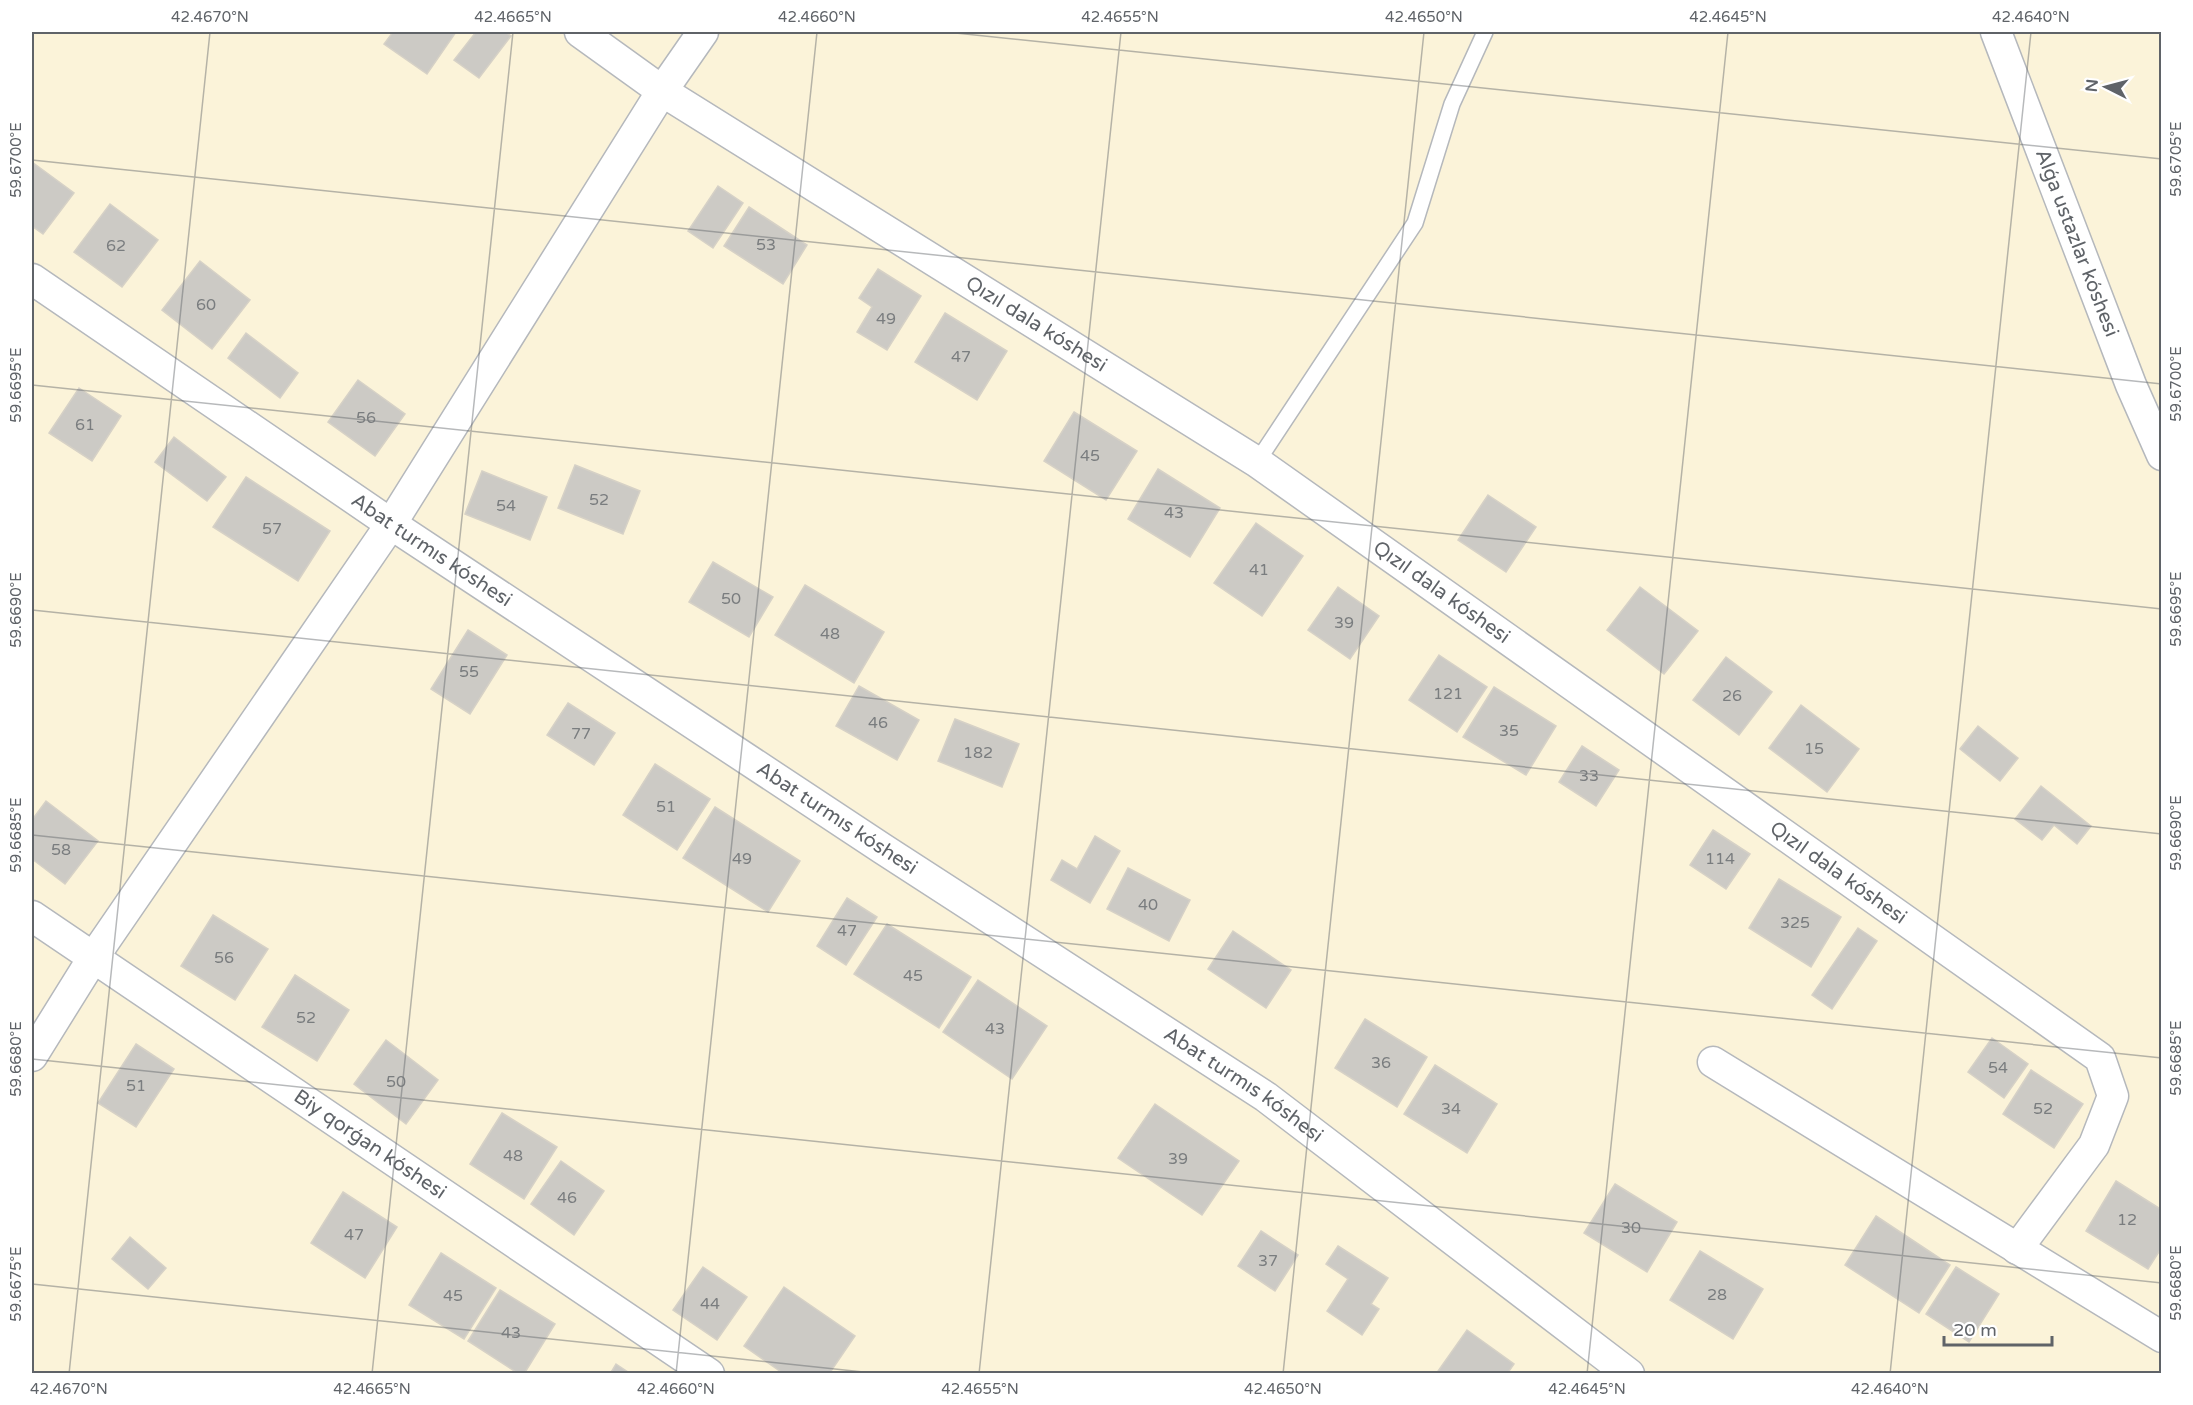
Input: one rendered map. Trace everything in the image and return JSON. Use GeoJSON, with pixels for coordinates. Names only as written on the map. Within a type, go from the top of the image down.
{"type":"FeatureCollection","features":[{"type":"Feature","properties":{"kind":"street","name":"Qızıl dala kóshesi"},"geometry":{"type":"LineString","coordinates":[[580,32],[662,91],[1257,462],[2100,1058],[2112,1096],[2094,1145],[2017,1249]]}},
{"type":"Feature","properties":{"kind":"street"},"geometry":{"type":"LineString","coordinates":[[32,1056],[93,958],[391,524],[662,91],[703,32]]}},
{"type":"Feature","properties":{"kind":"street","name":"Alǵa ustazlar kóshesi"},"geometry":{"type":"LineString","coordinates":[[1996,32],[2131,385],[2162,455]]}},
{"type":"Feature","properties":{"kind":"street","name":"Abat turmıs kóshesi"},"geometry":{"type":"LineString","coordinates":[[32,279],[391,524],[883,849],[1266,1097],[1629,1374]]}},
{"type":"Feature","properties":{"kind":"street","name":"Biy qorǵan kóshesi"},"geometry":{"type":"LineString","coordinates":[[32,915],[709,1374]]}},
{"type":"Feature","properties":{"kind":"street"},"geometry":{"type":"LineString","coordinates":[[1713,1062],[2162,1337]]}},
{"type":"Feature","properties":{"kind":"lane"},"geometry":{"type":"LineString","coordinates":[[1257,462],[1415,223],[1452,104],[1485,32]]}},
{"type":"Feature","properties":{"kind":"sand"},"geometry":{"type":"Polygon","coordinates":[[[32,32],[2161,32],[2161,1373],[32,1373],[32,32]]]}},
{"type":"Feature","properties":{"kind":"building"},"geometry":{"type":"Polygon","coordinates":[[[393,32],[456,32],[427,74],[384,44],[393,32]]]}},
{"type":"Feature","properties":{"kind":"building"},"geometry":{"type":"Polygon","coordinates":[[[476,32],[505,32],[511,36],[479,78],[454,60],[476,32]]]}},
{"type":"Feature","properties":{"kind":"building"},"geometry":{"type":"Polygon","coordinates":[[[32,162],[74,193],[43,234],[32,226],[32,162]]]}},
{"type":"Feature","properties":{"kind":"building"},"geometry":{"type":"Polygon","coordinates":[[[718,186],[743,203],[713,248],[688,231],[718,186]]]}},
{"type":"Feature","properties":{"kind":"building"},"geometry":{"type":"Polygon","coordinates":[[[110,204],[158,240],[122,287],[74,252],[110,204]]]}},
{"type":"Feature","properties":{"kind":"building"},"geometry":{"type":"Polygon","coordinates":[[[749,207],[807,245],[783,284],[724,246],[749,207]]]}},
{"type":"Feature","properties":{"kind":"building"},"geometry":{"type":"Polygon","coordinates":[[[200,261],[250,300],[212,349],[162,310],[200,261]]]}},
{"type":"Feature","properties":{"kind":"building"},"geometry":{"type":"Polygon","coordinates":[[[878,269],[921,296],[887,350],[857,332],[872,307],[859,298],[878,269]]]}},
{"type":"Feature","properties":{"kind":"building"},"geometry":{"type":"Polygon","coordinates":[[[945,313],[1007,351],[977,400],[915,362],[945,313]]]}},
{"type":"Feature","properties":{"kind":"building"},"geometry":{"type":"Polygon","coordinates":[[[246,333],[298,373],[280,398],[228,358],[246,333]]]}},
{"type":"Feature","properties":{"kind":"building"},"geometry":{"type":"Polygon","coordinates":[[[358,380],[405,414],[375,456],[328,422],[358,380]]]}},
{"type":"Feature","properties":{"kind":"building"},"geometry":{"type":"Polygon","coordinates":[[[79,388],[121,416],[92,461],[49,433],[79,388]]]}},
{"type":"Feature","properties":{"kind":"building"},"geometry":{"type":"Polygon","coordinates":[[[1074,412],[1137,451],[1106,500],[1044,461],[1074,412]]]}},
{"type":"Feature","properties":{"kind":"building"},"geometry":{"type":"Polygon","coordinates":[[[174,437],[226,477],[207,501],[155,462],[174,437]]]}},
{"type":"Feature","properties":{"kind":"building"},"geometry":{"type":"Polygon","coordinates":[[[575,465],[640,491],[623,534],[558,508],[575,465]]]}},
{"type":"Feature","properties":{"kind":"building"},"geometry":{"type":"Polygon","coordinates":[[[1158,469],[1220,508],[1190,557],[1128,519],[1158,469]]]}},
{"type":"Feature","properties":{"kind":"building"},"geometry":{"type":"Polygon","coordinates":[[[482,471],[547,497],[530,540],[465,514],[482,471]]]}},
{"type":"Feature","properties":{"kind":"building"},"geometry":{"type":"Polygon","coordinates":[[[246,477],[330,531],[298,581],[213,527],[246,477]]]}},
{"type":"Feature","properties":{"kind":"building"},"geometry":{"type":"Polygon","coordinates":[[[1488,495],[1536,527],[1506,572],[1458,540],[1488,495]]]}},
{"type":"Feature","properties":{"kind":"building"},"geometry":{"type":"Polygon","coordinates":[[[1256,523],[1303,556],[1262,616],[1214,583],[1256,523]]]}},
{"type":"Feature","properties":{"kind":"building"},"geometry":{"type":"Polygon","coordinates":[[[713,562],[773,597],[749,637],[689,602],[713,562]]]}},
{"type":"Feature","properties":{"kind":"building"},"geometry":{"type":"Polygon","coordinates":[[[805,585],[884,632],[854,683],[775,635],[805,585]]]}},
{"type":"Feature","properties":{"kind":"building"},"geometry":{"type":"Polygon","coordinates":[[[1338,587],[1379,616],[1350,659],[1308,630],[1338,587]]]}},
{"type":"Feature","properties":{"kind":"building"},"geometry":{"type":"Polygon","coordinates":[[[1640,587],[1698,631],[1664,674],[1607,630],[1640,587]]]}},
{"type":"Feature","properties":{"kind":"building"},"geometry":{"type":"Polygon","coordinates":[[[468,630],[507,655],[470,714],[431,689],[468,630]]]}},
{"type":"Feature","properties":{"kind":"building"},"geometry":{"type":"Polygon","coordinates":[[[1439,655],[1487,687],[1457,732],[1409,700],[1439,655]]]}},
{"type":"Feature","properties":{"kind":"building"},"geometry":{"type":"Polygon","coordinates":[[[1726,657],[1772,692],[1739,735],[1693,700],[1726,657]]]}},
{"type":"Feature","properties":{"kind":"building"},"geometry":{"type":"Polygon","coordinates":[[[859,686],[919,720],[897,760],[836,726],[859,686]]]}},
{"type":"Feature","properties":{"kind":"building"},"geometry":{"type":"Polygon","coordinates":[[[1494,687],[1556,726],[1526,775],[1463,737],[1494,687]]]}},
{"type":"Feature","properties":{"kind":"building"},"geometry":{"type":"Polygon","coordinates":[[[568,703],[615,733],[594,765],[547,735],[568,703]]]}},
{"type":"Feature","properties":{"kind":"building"},"geometry":{"type":"Polygon","coordinates":[[[1801,705],[1859,749],[1827,792],[1769,748],[1801,705]]]}},
{"type":"Feature","properties":{"kind":"building"},"geometry":{"type":"Polygon","coordinates":[[[955,719],[1019,744],[1002,787],[938,761],[955,719]]]}},
{"type":"Feature","properties":{"kind":"building"},"geometry":{"type":"Polygon","coordinates":[[[1978,726],[2018,758],[2000,781],[1960,749],[1978,726]]]}},
{"type":"Feature","properties":{"kind":"building"},"geometry":{"type":"Polygon","coordinates":[[[1582,746],[1619,770],[1596,806],[1559,782],[1582,746]]]}},
{"type":"Feature","properties":{"kind":"building"},"geometry":{"type":"Polygon","coordinates":[[[655,764],[710,799],[677,850],[623,815],[655,764]]]}},
{"type":"Feature","properties":{"kind":"building"},"geometry":{"type":"Polygon","coordinates":[[[2041,786],[2091,826],[2077,844],[2054,825],[2042,840],[2015,819],[2041,786]]]}},
{"type":"Feature","properties":{"kind":"building"},"geometry":{"type":"Polygon","coordinates":[[[46,801],[98,841],[65,884],[32,859],[32,820],[46,801]]]}},
{"type":"Feature","properties":{"kind":"building"},"geometry":{"type":"Polygon","coordinates":[[[715,807],[800,861],[768,912],[683,858],[715,807]]]}},
{"type":"Feature","properties":{"kind":"building"},"geometry":{"type":"Polygon","coordinates":[[[1713,830],[1750,854],[1726,889],[1690,865],[1713,830]]]}},
{"type":"Feature","properties":{"kind":"building"},"geometry":{"type":"Polygon","coordinates":[[[1095,836],[1120,851],[1090,903],[1051,880],[1062,860],[1077,869],[1095,836]]]}},
{"type":"Feature","properties":{"kind":"building"},"geometry":{"type":"Polygon","coordinates":[[[1128,868],[1190,900],[1169,941],[1107,909],[1128,868]]]}},
{"type":"Feature","properties":{"kind":"building"},"geometry":{"type":"Polygon","coordinates":[[[1779,879],[1841,917],[1811,967],[1749,928],[1779,879]]]}},
{"type":"Feature","properties":{"kind":"building"},"geometry":{"type":"Polygon","coordinates":[[[847,898],[877,917],[846,965],[817,946],[847,898]]]}},
{"type":"Feature","properties":{"kind":"building"},"geometry":{"type":"Polygon","coordinates":[[[213,915],[268,949],[235,1000],[181,966],[213,915]]]}},
{"type":"Feature","properties":{"kind":"building"},"geometry":{"type":"Polygon","coordinates":[[[887,924],[971,977],[939,1028],[854,974],[887,924]]]}},
{"type":"Feature","properties":{"kind":"building"},"geometry":{"type":"Polygon","coordinates":[[[1858,928],[1877,941],[1832,1009],[1812,995],[1858,928]]]}},
{"type":"Feature","properties":{"kind":"building"},"geometry":{"type":"Polygon","coordinates":[[[1233,931],[1291,970],[1266,1008],[1208,969],[1233,931]]]}},
{"type":"Feature","properties":{"kind":"building"},"geometry":{"type":"Polygon","coordinates":[[[295,975],[349,1010],[317,1061],[262,1027],[295,975]]]}},
{"type":"Feature","properties":{"kind":"building"},"geometry":{"type":"Polygon","coordinates":[[[978,980],[1047,1026],[1012,1079],[943,1032],[978,980]]]}},
{"type":"Feature","properties":{"kind":"building"},"geometry":{"type":"Polygon","coordinates":[[[1365,1019],[1427,1057],[1397,1107],[1335,1068],[1365,1019]]]}},
{"type":"Feature","properties":{"kind":"building"},"geometry":{"type":"Polygon","coordinates":[[[1992,1038],[2028,1064],[2004,1098],[1968,1072],[1992,1038]]]}},
{"type":"Feature","properties":{"kind":"building"},"geometry":{"type":"Polygon","coordinates":[[[386,1040],[438,1080],[406,1124],[354,1084],[386,1040]]]}},
{"type":"Feature","properties":{"kind":"building"},"geometry":{"type":"Polygon","coordinates":[[[136,1044],[174,1069],[136,1127],[98,1103],[136,1044]]]}},
{"type":"Feature","properties":{"kind":"building"},"geometry":{"type":"Polygon","coordinates":[[[1435,1065],[1497,1104],[1467,1153],[1404,1114],[1435,1065]]]}},
{"type":"Feature","properties":{"kind":"building"},"geometry":{"type":"Polygon","coordinates":[[[2031,1070],[2083,1104],[2054,1148],[2003,1114],[2031,1070]]]}},
{"type":"Feature","properties":{"kind":"building"},"geometry":{"type":"Polygon","coordinates":[[[1155,1104],[1239,1161],[1202,1215],[1118,1158],[1155,1104]]]}},
{"type":"Feature","properties":{"kind":"building"},"geometry":{"type":"Polygon","coordinates":[[[502,1113],[557,1147],[524,1199],[470,1164],[502,1113]]]}},
{"type":"Feature","properties":{"kind":"building"},"geometry":{"type":"Polygon","coordinates":[[[561,1161],[604,1191],[574,1235],[531,1204],[561,1161]]]}},
{"type":"Feature","properties":{"kind":"building"},"geometry":{"type":"Polygon","coordinates":[[[2116,1181],[2162,1210],[2162,1247],[2148,1269],[2086,1231],[2116,1181]]]}},
{"type":"Feature","properties":{"kind":"building"},"geometry":{"type":"Polygon","coordinates":[[[1615,1184],[1677,1222],[1647,1272],[1584,1233],[1615,1184]]]}},
{"type":"Feature","properties":{"kind":"building"},"geometry":{"type":"Polygon","coordinates":[[[343,1192],[397,1227],[365,1278],[311,1243],[343,1192]]]}},
{"type":"Feature","properties":{"kind":"building"},"geometry":{"type":"Polygon","coordinates":[[[1876,1216],[1950,1265],[1919,1313],[1845,1265],[1876,1216]]]}},
{"type":"Feature","properties":{"kind":"building"},"geometry":{"type":"Polygon","coordinates":[[[1261,1231],[1298,1255],[1275,1291],[1238,1266],[1261,1231]]]}},
{"type":"Feature","properties":{"kind":"building"},"geometry":{"type":"Polygon","coordinates":[[[130,1237],[166,1268],[148,1289],[112,1259],[130,1237]]]}},
{"type":"Feature","properties":{"kind":"building"},"geometry":{"type":"Polygon","coordinates":[[[1338,1246],[1388,1278],[1371,1304],[1379,1309],[1362,1335],[1327,1311],[1348,1279],[1326,1264],[1338,1246]]]}},
{"type":"Feature","properties":{"kind":"building"},"geometry":{"type":"Polygon","coordinates":[[[1700,1251],[1763,1289],[1733,1339],[1670,1300],[1700,1251]]]}},
{"type":"Feature","properties":{"kind":"building"},"geometry":{"type":"Polygon","coordinates":[[[441,1253],[496,1288],[464,1339],[409,1305],[441,1253]]]}},
{"type":"Feature","properties":{"kind":"building"},"geometry":{"type":"Polygon","coordinates":[[[703,1267],[747,1297],[717,1340],[673,1310],[703,1267]]]}},
{"type":"Feature","properties":{"kind":"building"},"geometry":{"type":"Polygon","coordinates":[[[1956,1267],[1999,1294],[1969,1342],[1926,1314],[1956,1267]]]}},
{"type":"Feature","properties":{"kind":"building"},"geometry":{"type":"Polygon","coordinates":[[[784,1287],[855,1336],[829,1374],[784,1374],[744,1346],[784,1287]]]}},
{"type":"Feature","properties":{"kind":"building"},"geometry":{"type":"Polygon","coordinates":[[[500,1290],[555,1324],[524,1374],[519,1374],[468,1341],[500,1290]]]}},
{"type":"Feature","properties":{"kind":"building"},"geometry":{"type":"Polygon","coordinates":[[[1467,1330],[1514,1364],[1507,1374],[1436,1374],[1467,1330]]]}},
{"type":"Feature","properties":{"kind":"building"},"geometry":{"type":"Polygon","coordinates":[[[616,1364],[631,1374],[610,1374],[616,1364]]]}}]}
